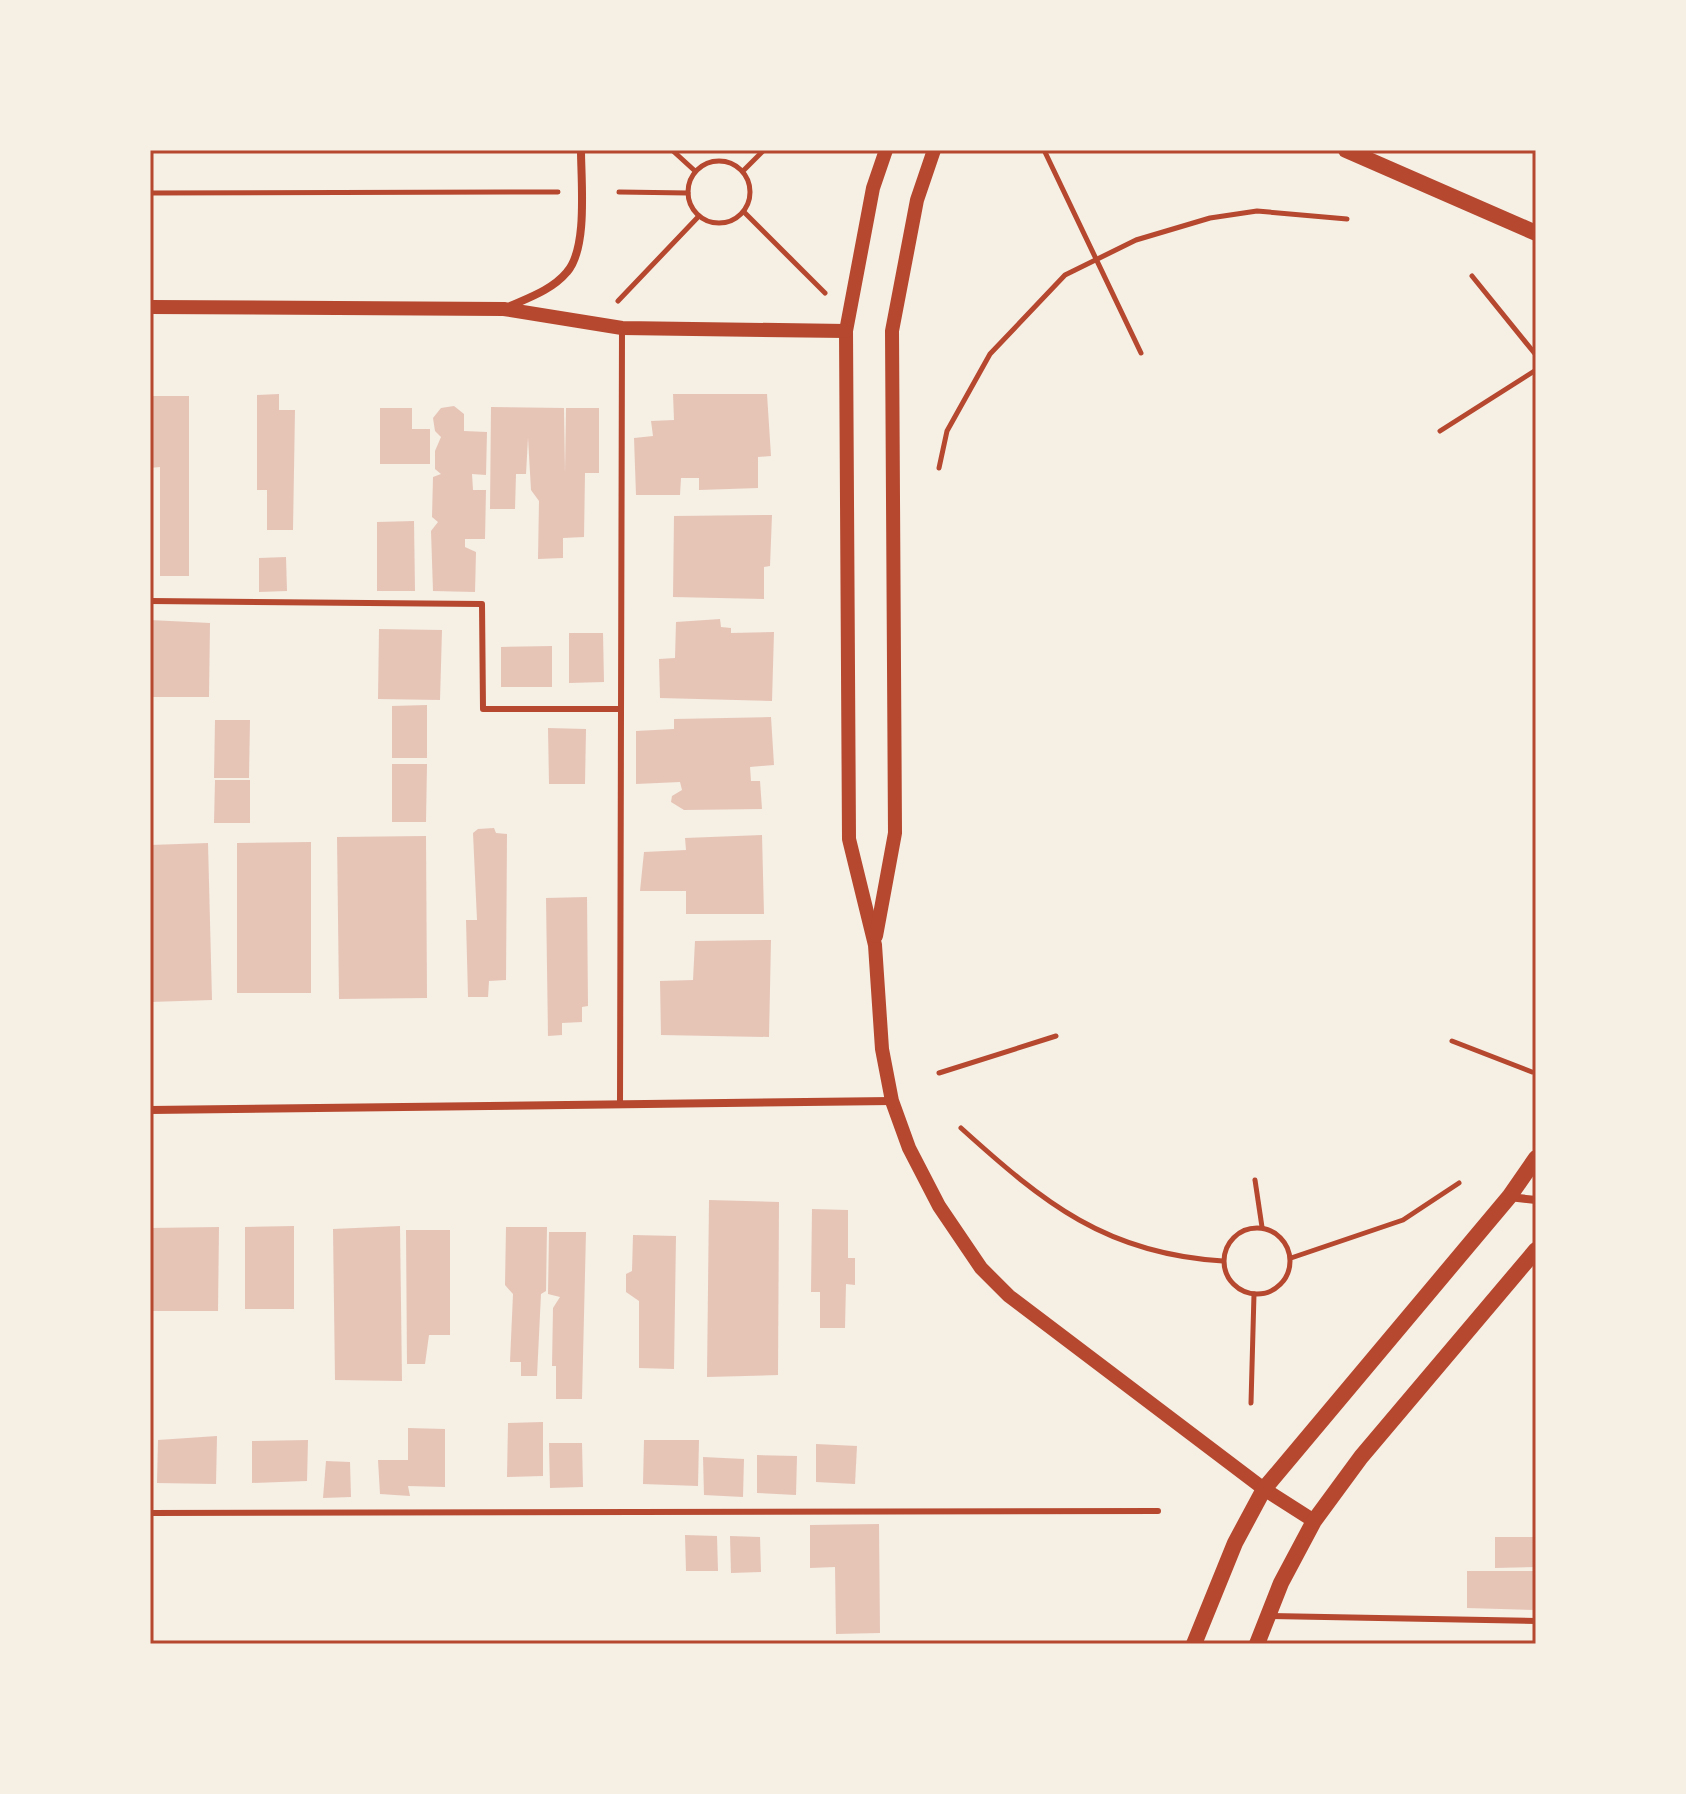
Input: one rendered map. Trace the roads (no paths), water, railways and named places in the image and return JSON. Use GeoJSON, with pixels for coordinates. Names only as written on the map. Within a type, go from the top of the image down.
{"type":"FeatureCollection","features":[{"type":"Feature","properties":{"kind":"main road"},"geometry":{"type":"LineString","coordinates":[[1346,150],[1536,233]]}},
{"type":"Feature","properties":{"kind":"main road"},"geometry":{"type":"LineString","coordinates":[[1194,1644],[1235,1543],[1264,1489],[1509,1197],[1536,1158]]}},
{"type":"Feature","properties":{"kind":"main road"},"geometry":{"type":"LineString","coordinates":[[1257,1644],[1267,1616],[1314,1521],[1361,1457],[1536,1250]]}},
{"type":"Feature","properties":{"kind":"street"},"geometry":{"type":"LineString","coordinates":[[504,309],[547,289],[568,271],[579,247],[581,150]]}},
{"type":"Feature","properties":{"kind":"street"},"geometry":{"type":"LineString","coordinates":[[886,150],[873,188],[846,331],[849,839],[875,945],[882,1049],[892,1101],[909,1148],[939,1206],[981,1268],[1009,1296],[1264,1489],[1314,1521]]}},
{"type":"Feature","properties":{"kind":"street"},"geometry":{"type":"LineString","coordinates":[[875,945],[895,833],[892,331],[917,200],[934,150]]}},
{"type":"Feature","properties":{"kind":"street"},"geometry":{"type":"LineString","coordinates":[[150,307],[504,309],[622,328],[846,331]]}},
{"type":"Feature","properties":{"kind":"street"},"geometry":{"type":"LineString","coordinates":[[150,1110],[892,1101]]}},
{"type":"Feature","properties":{"kind":"street"},"geometry":{"type":"LineString","coordinates":[[1509,1197],[1536,1200]]}},
{"type":"Feature","properties":{"kind":"lane"},"geometry":{"type":"LineString","coordinates":[[620,1105],[622,328]]}},
{"type":"Feature","properties":{"kind":"lane"},"geometry":{"type":"LineString","coordinates":[[150,601],[482,604],[483,709],[621,709]]}},
{"type":"Feature","properties":{"kind":"lane"},"geometry":{"type":"LineString","coordinates":[[150,1513],[1158,1511]]}},
{"type":"Feature","properties":{"kind":"lane"},"geometry":{"type":"LineString","coordinates":[[1267,1616],[1536,1621]]}}]}
